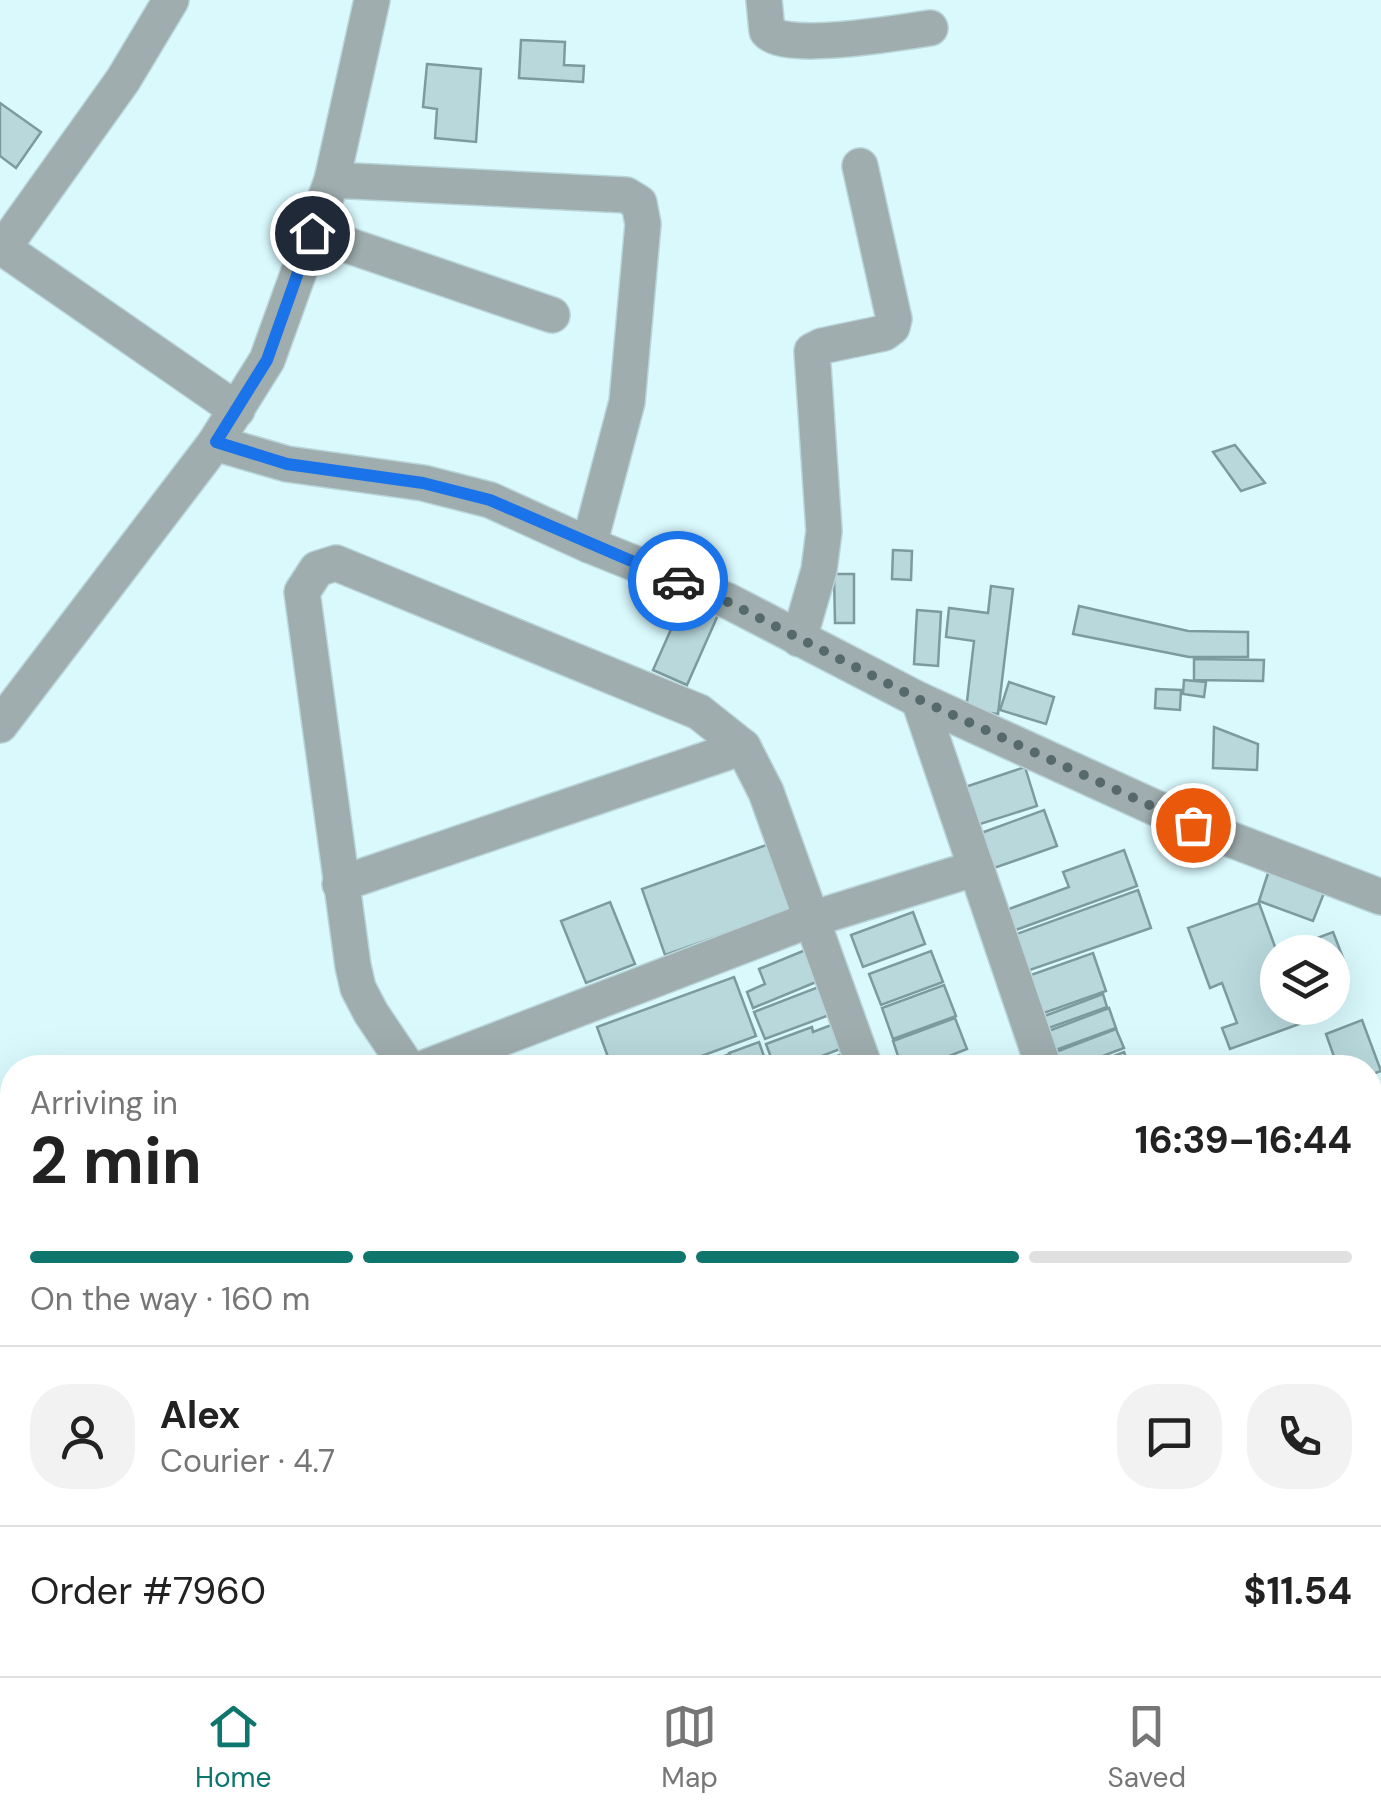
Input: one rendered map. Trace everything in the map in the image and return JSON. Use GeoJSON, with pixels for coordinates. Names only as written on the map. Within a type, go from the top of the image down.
{"type":"FeatureCollection","features":[{"type":"Feature","properties":{"kind":"street"},"geometry":{"type":"LineString","coordinates":[[171,0],[123,80],[2,247],[237,410]]}},
{"type":"Feature","properties":{"kind":"street"},"geometry":{"type":"LineString","coordinates":[[0,725],[216,442],[267,360],[332,180],[372,0]]}},
{"type":"Feature","properties":{"kind":"street"},"geometry":{"type":"LineString","coordinates":[[764,0],[767,31],[781,41],[858,38],[930,28]]}},
{"type":"Feature","properties":{"kind":"street"},"geometry":{"type":"LineString","coordinates":[[799,639],[819,570],[824,531],[812,351],[884,333],[892,327],[894,318],[860,166]]}},
{"type":"Feature","properties":{"kind":"street"},"geometry":{"type":"LineString","coordinates":[[332,180],[626,194],[639,204],[643,224],[627,402],[589,545]]}},
{"type":"Feature","properties":{"kind":"street"},"geometry":{"type":"LineString","coordinates":[[312,233],[552,314]]}},
{"type":"Feature","properties":{"kind":"street"},"geometry":{"type":"LineString","coordinates":[[216,442],[287,464],[423,483],[490,500],[728,602],[920,700],[1193,825],[1381,897]]}},
{"type":"Feature","properties":{"kind":"street"},"geometry":{"type":"LineString","coordinates":[[400,1055],[358,988],[340,884],[302,592],[317,569],[336,563],[699,712],[743,747],[766,792],[860,1055]]}},
{"type":"Feature","properties":{"kind":"street"},"geometry":{"type":"LineString","coordinates":[[920,700],[1040,1055]]}},
{"type":"Feature","properties":{"kind":"street"},"geometry":{"type":"LineString","coordinates":[[340,884],[743,747]]}},
{"type":"Feature","properties":{"kind":"street"},"geometry":{"type":"LineString","coordinates":[[458,1055],[812,919],[976,868]]}},
{"type":"Feature","properties":{"kind":"building"},"geometry":{"type":"Polygon","coordinates":[[[521,40],[565,42],[564,65],[584,66],[583,82],[519,78],[521,40]]]}},
{"type":"Feature","properties":{"kind":"building"},"geometry":{"type":"Polygon","coordinates":[[[427,64],[481,69],[476,142],[435,138],[437,109],[423,107],[427,64]]]}},
{"type":"Feature","properties":{"kind":"building"},"geometry":{"type":"Polygon","coordinates":[[[0,103],[41,132],[16,168],[0,156],[0,103]]]}},
{"type":"Feature","properties":{"kind":"building"},"geometry":{"type":"Polygon","coordinates":[[[1235,445],[1265,483],[1241,491],[1213,452],[1235,445]]]}},
{"type":"Feature","properties":{"kind":"building"},"geometry":{"type":"Polygon","coordinates":[[[893,550],[912,551],[911,580],[892,579],[893,550]]]}},
{"type":"Feature","properties":{"kind":"building"},"geometry":{"type":"Polygon","coordinates":[[[834,574],[854,574],[854,623],[835,623],[834,574]]]}},
{"type":"Feature","properties":{"kind":"building"},"geometry":{"type":"Polygon","coordinates":[[[991,586],[1013,589],[998,714],[966,710],[974,641],[946,637],[949,608],[988,613],[991,586]]]}},
{"type":"Feature","properties":{"kind":"building"},"geometry":{"type":"Polygon","coordinates":[[[684,600],[718,615],[687,685],[653,670],[684,600]]]}},
{"type":"Feature","properties":{"kind":"building"},"geometry":{"type":"Polygon","coordinates":[[[1079,606],[1188,631],[1248,632],[1248,657],[1189,657],[1073,634],[1079,606]]]}},
{"type":"Feature","properties":{"kind":"building"},"geometry":{"type":"Polygon","coordinates":[[[917,610],[941,612],[938,666],[914,664],[917,610]]]}},
{"type":"Feature","properties":{"kind":"building"},"geometry":{"type":"Polygon","coordinates":[[[1194,659],[1264,660],[1263,681],[1194,680],[1194,659]]]}},
{"type":"Feature","properties":{"kind":"building"},"geometry":{"type":"Polygon","coordinates":[[[1184,680],[1206,682],[1204,697],[1183,694],[1184,680]]]}},
{"type":"Feature","properties":{"kind":"building"},"geometry":{"type":"Polygon","coordinates":[[[1009,682],[1054,697],[1046,724],[1000,710],[1009,682]]]}},
{"type":"Feature","properties":{"kind":"building"},"geometry":{"type":"Polygon","coordinates":[[[1156,689],[1181,690],[1180,710],[1155,708],[1156,689]]]}},
{"type":"Feature","properties":{"kind":"building"},"geometry":{"type":"Polygon","coordinates":[[[1214,727],[1258,744],[1257,770],[1213,768],[1214,727]]]}},
{"type":"Feature","properties":{"kind":"building"},"geometry":{"type":"Polygon","coordinates":[[[1025,767],[1037,806],[977,825],[965,787],[1025,767]]]}},
{"type":"Feature","properties":{"kind":"building"},"geometry":{"type":"Polygon","coordinates":[[[1044,810],[1057,846],[994,868],[981,833],[1044,810]]]}},
{"type":"Feature","properties":{"kind":"building"},"geometry":{"type":"Polygon","coordinates":[[[772,843],[795,909],[665,955],[642,889],[772,843]]]}},
{"type":"Feature","properties":{"kind":"building"},"geometry":{"type":"Polygon","coordinates":[[[1124,850],[1137,886],[1013,931],[1006,910],[1069,887],[1063,872],[1124,850]]]}},
{"type":"Feature","properties":{"kind":"building"},"geometry":{"type":"Polygon","coordinates":[[[1270,867],[1326,888],[1313,921],[1259,901],[1270,867]]]}},
{"type":"Feature","properties":{"kind":"building"},"geometry":{"type":"Polygon","coordinates":[[[1138,890],[1151,928],[1027,971],[1014,935],[1138,890]]]}},
{"type":"Feature","properties":{"kind":"building"},"geometry":{"type":"Polygon","coordinates":[[[610,902],[635,964],[586,983],[561,921],[610,902]]]}},
{"type":"Feature","properties":{"kind":"building"},"geometry":{"type":"Polygon","coordinates":[[[1259,903],[1271,935],[1260,935],[1260,1025],[1296,1025],[1230,1049],[1222,1028],[1237,1023],[1222,983],[1210,988],[1188,928],[1259,903]]]}},
{"type":"Feature","properties":{"kind":"building"},"geometry":{"type":"Polygon","coordinates":[[[913,912],[925,944],[863,967],[851,935],[913,912]]]}},
{"type":"Feature","properties":{"kind":"building"},"geometry":{"type":"Polygon","coordinates":[[[808,949],[821,980],[753,1008],[747,992],[765,984],[759,969],[808,949]]]}},
{"type":"Feature","properties":{"kind":"building"},"geometry":{"type":"Polygon","coordinates":[[[931,951],[943,982],[881,1005],[869,974],[931,951]]]}},
{"type":"Feature","properties":{"kind":"building"},"geometry":{"type":"Polygon","coordinates":[[[1093,953],[1106,991],[1041,1014],[1028,976],[1093,953]]]}},
{"type":"Feature","properties":{"kind":"building"},"geometry":{"type":"Polygon","coordinates":[[[734,977],[756,1036],[704,1055],[607,1055],[597,1027],[734,977]]]}},
{"type":"Feature","properties":{"kind":"building"},"geometry":{"type":"Polygon","coordinates":[[[944,985],[956,1016],[893,1039],[882,1008],[944,985]]]}},
{"type":"Feature","properties":{"kind":"building"},"geometry":{"type":"Polygon","coordinates":[[[821,986],[832,1014],[765,1039],[754,1012],[821,986]]]}},
{"type":"Feature","properties":{"kind":"building"},"geometry":{"type":"Polygon","coordinates":[[[1103,994],[1107,1007],[1046,1029],[1042,1017],[1103,994]]]}},
{"type":"Feature","properties":{"kind":"building"},"geometry":{"type":"Polygon","coordinates":[[[1109,1008],[1116,1028],[1053,1051],[1046,1032],[1109,1008]]]}},
{"type":"Feature","properties":{"kind":"building"},"geometry":{"type":"Polygon","coordinates":[[[955,1018],[967,1049],[952,1055],[898,1055],[893,1041],[955,1018]]]}},
{"type":"Feature","properties":{"kind":"building"},"geometry":{"type":"Polygon","coordinates":[[[1362,1020],[1375,1055],[1333,1055],[1326,1034],[1362,1020]]]}},
{"type":"Feature","properties":{"kind":"building"},"geometry":{"type":"Polygon","coordinates":[[[831,1025],[840,1049],[825,1055],[770,1055],[766,1044],[812,1027],[813,1032],[831,1025]]]}},
{"type":"Feature","properties":{"kind":"building"},"geometry":{"type":"Polygon","coordinates":[[[1116,1029],[1124,1048],[1105,1055],[1053,1053],[1116,1029]]]}},
{"type":"Feature","properties":{"kind":"building"},"geometry":{"type":"Polygon","coordinates":[[[759,1042],[764,1055],[730,1055],[759,1042]]]}},
{"type":"Feature","properties":{"kind":"way so far"},"geometry":{"type":"LineString","coordinates":[[678,581],[728,602],[920,700],[1193,825]]}},
{"type":"Feature","properties":{"kind":"route"},"geometry":{"type":"LineString","coordinates":[[312,233],[267,360],[216,442],[287,464],[423,483],[490,500],[678,581]]}}]}
